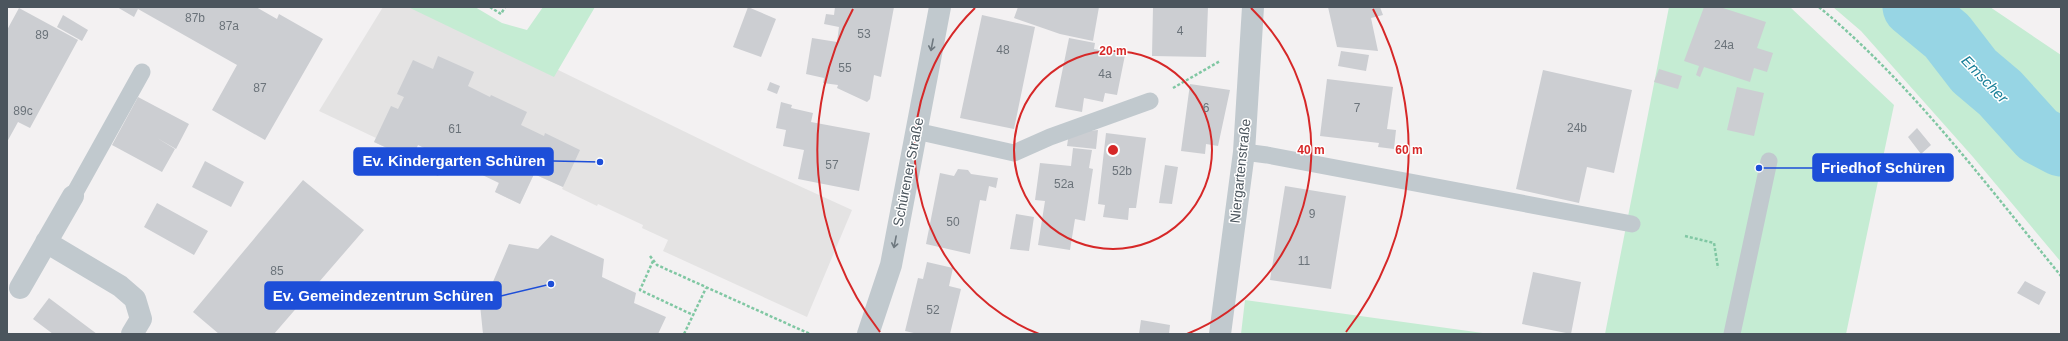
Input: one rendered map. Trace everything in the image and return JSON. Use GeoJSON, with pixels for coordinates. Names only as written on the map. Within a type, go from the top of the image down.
{"type":"FeatureCollection","features":[{"type":"Feature","properties":{"kind":"street","name":"Schürener Straße"},"geometry":{"type":"LineString","coordinates":[[868,334],[891,266],[940,7]]}},
{"type":"Feature","properties":{"kind":"street","name":"Niergartenstraße"},"geometry":{"type":"LineString","coordinates":[[1220,334],[1244,152],[1253,7]]}},
{"type":"Feature","properties":{"kind":"street"},"geometry":{"type":"LineString","coordinates":[[20,288],[73,196]]}},
{"type":"Feature","properties":{"kind":"street"},"geometry":{"type":"LineString","coordinates":[[46,242],[120,286],[135,299],[141,319],[132,334]]}},
{"type":"Feature","properties":{"kind":"lane"},"geometry":{"type":"LineString","coordinates":[[73,196],[142,72]]}},
{"type":"Feature","properties":{"kind":"lane"},"geometry":{"type":"LineString","coordinates":[[916,131],[1014,153],[1050,137],[1150,101]]}},
{"type":"Feature","properties":{"kind":"lane"},"geometry":{"type":"LineString","coordinates":[[1244,152],[1275,156],[1632,224]]}},
{"type":"Feature","properties":{"kind":"lane"},"geometry":{"type":"LineString","coordinates":[[1732,334],[1769,161]]}},
{"type":"Feature","properties":{"kind":"path"},"geometry":{"type":"LineString","coordinates":[[490,7],[501,14],[505,7]]}},
{"type":"Feature","properties":{"kind":"path"},"geometry":{"type":"LineString","coordinates":[[1819,7],[1852,35],[1931,118],[2061,276]]}},
{"type":"Feature","properties":{"kind":"path"},"geometry":{"type":"LineString","coordinates":[[1187,79],[1215,63],[1251,49]]}},
{"type":"Feature","properties":{"kind":"path"},"geometry":{"type":"LineString","coordinates":[[1685,236],[1714,243],[1718,273],[1726,281],[1742,287]]}},
{"type":"Feature","properties":{"kind":"path"},"geometry":{"type":"LineString","coordinates":[[650,256],[657,265],[810,334]]}},
{"type":"Feature","properties":{"kind":"path"},"geometry":{"type":"LineString","coordinates":[[653,261],[640,290],[693,314]]}},
{"type":"Feature","properties":{"kind":"path"},"geometry":{"type":"LineString","coordinates":[[684,334],[706,288]]}},
{"type":"Feature","properties":{"kind":"shaded area"},"geometry":{"type":"Polygon","coordinates":[[[383,7],[429,7],[751,164],[852,210],[807,317],[663,251],[668,240],[642,228],[643,225],[598,204],[597,206],[562,189],[563,187],[534,174],[520,204],[495,192],[499,182],[447,158],[438,176],[425,169],[433,152],[418,145],[411,159],[374,142],[376,138],[319,111],[383,7]]]}},
{"type":"Feature","properties":{"kind":"green space"},"geometry":{"type":"Polygon","coordinates":[[[408,7],[475,7],[502,23],[527,30],[543,7],[595,7],[554,77],[408,7]]]}},
{"type":"Feature","properties":{"kind":"green space"},"geometry":{"type":"Polygon","coordinates":[[[1669,7],[1790,7],[1894,105],[1846,334],[1605,334],[1669,7]]]}},
{"type":"Feature","properties":{"kind":"green space"},"geometry":{"type":"Polygon","coordinates":[[[1833,7],[1990,7],[2061,55],[2061,262],[1973,157],[1861,31],[1833,7]]]}},
{"type":"Feature","properties":{"kind":"green space"},"geometry":{"type":"Polygon","coordinates":[[[1245,300],[1490,334],[1241,334],[1245,300]]]}},
{"type":"Feature","properties":{"kind":"building"},"geometry":{"type":"Polygon","coordinates":[[[117,7],[256,7],[277,19],[279,14],[323,39],[265,140],[212,110],[237,65],[138,9],[134,17],[117,7]]]}},
{"type":"Feature","properties":{"kind":"building"},"geometry":{"type":"Polygon","coordinates":[[[748,7],[776,19],[761,57],[733,47],[748,7]]]}},
{"type":"Feature","properties":{"kind":"building"},"geometry":{"type":"Polygon","coordinates":[[[835,7],[894,7],[881,77],[874,75],[870,99],[867,102],[837,88],[838,85],[823,83],[824,78],[806,74],[812,38],[837,42],[839,27],[824,24],[826,14],[834,15],[835,7]]]}},
{"type":"Feature","properties":{"kind":"building"},"geometry":{"type":"Polygon","coordinates":[[[1018,7],[1099,7],[1093,41],[1060,34],[1014,18],[1018,7]]]}},
{"type":"Feature","properties":{"kind":"building"},"geometry":{"type":"Polygon","coordinates":[[[1153,7],[1208,7],[1206,57],[1152,56],[1153,7]]]}},
{"type":"Feature","properties":{"kind":"building"},"geometry":{"type":"Polygon","coordinates":[[[1328,7],[1380,7],[1383,15],[1371,18],[1378,51],[1337,47],[1328,7]]]}},
{"type":"Feature","properties":{"kind":"building"},"geometry":{"type":"Polygon","coordinates":[[[1704,7],[1720,7],[1766,22],[1757,48],[1773,53],[1767,72],[1754,68],[1750,82],[1704,67],[1700,77],[1696,75],[1699,66],[1684,61],[1704,7]]]}},
{"type":"Feature","properties":{"kind":"building"},"geometry":{"type":"Polygon","coordinates":[[[19,8],[78,40],[30,128],[18,122],[7,142],[7,30],[19,8]]]}},
{"type":"Feature","properties":{"kind":"building"},"geometry":{"type":"Polygon","coordinates":[[[63,15],[88,30],[82,41],[57,27],[63,15]]]}},
{"type":"Feature","properties":{"kind":"building"},"geometry":{"type":"Polygon","coordinates":[[[982,15],[1035,27],[1014,129],[960,118],[982,15]]]}},
{"type":"Feature","properties":{"kind":"building"},"geometry":{"type":"Polygon","coordinates":[[[1069,38],[1095,43],[1094,49],[1125,55],[1117,95],[1105,93],[1103,102],[1084,98],[1082,112],[1055,107],[1069,38]]]}},
{"type":"Feature","properties":{"kind":"building"},"geometry":{"type":"Polygon","coordinates":[[[1341,51],[1369,55],[1366,71],[1338,66],[1341,51]]]}},
{"type":"Feature","properties":{"kind":"building"},"geometry":{"type":"Polygon","coordinates":[[[438,56],[474,72],[468,86],[527,112],[521,125],[544,136],[545,133],[580,150],[563,187],[534,174],[520,204],[495,192],[499,183],[447,158],[438,176],[425,169],[433,152],[418,145],[411,159],[374,142],[391,106],[398,109],[404,97],[397,94],[413,60],[433,69],[438,56]]]}},
{"type":"Feature","properties":{"kind":"building"},"geometry":{"type":"Polygon","coordinates":[[[1659,69],[1682,76],[1678,89],[1654,82],[1659,69]]]}},
{"type":"Feature","properties":{"kind":"building"},"geometry":{"type":"Polygon","coordinates":[[[1543,70],[1632,90],[1614,173],[1587,167],[1579,203],[1516,189],[1543,70]]]}},
{"type":"Feature","properties":{"kind":"building"},"geometry":{"type":"Polygon","coordinates":[[[1327,79],[1393,87],[1387,129],[1396,130],[1394,149],[1378,147],[1379,143],[1320,136],[1327,79]]]}},
{"type":"Feature","properties":{"kind":"building"},"geometry":{"type":"Polygon","coordinates":[[[770,82],[780,86],[777,94],[767,90],[770,82]]]}},
{"type":"Feature","properties":{"kind":"building"},"geometry":{"type":"Polygon","coordinates":[[[1190,84],[1230,90],[1218,146],[1206,144],[1205,154],[1181,151],[1190,84]]]}},
{"type":"Feature","properties":{"kind":"building"},"geometry":{"type":"Polygon","coordinates":[[[1737,87],[1764,93],[1754,136],[1727,130],[1737,87]]]}},
{"type":"Feature","properties":{"kind":"building"},"geometry":{"type":"Polygon","coordinates":[[[138,97],[189,124],[176,149],[157,138],[175,149],[162,172],[112,145],[138,97]]]}},
{"type":"Feature","properties":{"kind":"building"},"geometry":{"type":"Polygon","coordinates":[[[781,102],[792,105],[791,108],[813,113],[811,122],[870,133],[859,191],[798,179],[804,150],[783,146],[786,130],[776,128],[781,102]]]}},
{"type":"Feature","properties":{"kind":"building"},"geometry":{"type":"Polygon","coordinates":[[[1917,128],[1931,145],[1921,154],[1908,137],[1917,128]]]}},
{"type":"Feature","properties":{"kind":"building"},"geometry":{"type":"Polygon","coordinates":[[[1098,130],[1096,149],[1067,146],[1069,133],[1098,130]]]}},
{"type":"Feature","properties":{"kind":"building"},"geometry":{"type":"Polygon","coordinates":[[[1106,133],[1146,138],[1136,208],[1129,208],[1128,220],[1103,217],[1105,205],[1098,204],[1106,133]]]}},
{"type":"Feature","properties":{"kind":"building"},"geometry":{"type":"Polygon","coordinates":[[[1073,148],[1092,150],[1089,168],[1093,169],[1085,221],[1075,219],[1070,250],[1038,245],[1045,201],[1035,200],[1040,163],[1071,166],[1073,148]]]}},
{"type":"Feature","properties":{"kind":"building"},"geometry":{"type":"Polygon","coordinates":[[[205,161],[244,182],[231,207],[192,187],[205,161]]]}},
{"type":"Feature","properties":{"kind":"building"},"geometry":{"type":"Polygon","coordinates":[[[1165,165],[1178,167],[1172,204],[1159,203],[1165,165]]]}},
{"type":"Feature","properties":{"kind":"building"},"geometry":{"type":"Polygon","coordinates":[[[958,169],[968,170],[971,174],[998,178],[996,188],[989,186],[986,201],[980,200],[970,254],[926,244],[940,173],[954,176],[958,169]]]}},
{"type":"Feature","properties":{"kind":"building"},"geometry":{"type":"Polygon","coordinates":[[[303,180],[364,230],[274,334],[219,334],[193,312],[303,180]]]}},
{"type":"Feature","properties":{"kind":"building"},"geometry":{"type":"Polygon","coordinates":[[[1285,186],[1346,196],[1331,289],[1270,280],[1285,186]]]}},
{"type":"Feature","properties":{"kind":"building"},"geometry":{"type":"Polygon","coordinates":[[[157,203],[208,231],[194,255],[144,227],[157,203]]]}},
{"type":"Feature","properties":{"kind":"building"},"geometry":{"type":"Polygon","coordinates":[[[1016,214],[1034,217],[1029,251],[1010,249],[1016,214]]]}},
{"type":"Feature","properties":{"kind":"building"},"geometry":{"type":"Polygon","coordinates":[[[551,235],[604,259],[602,277],[636,293],[634,303],[666,317],[658,334],[483,334],[478,285],[492,284],[509,244],[538,249],[551,235]]]}},
{"type":"Feature","properties":{"kind":"building"},"geometry":{"type":"Polygon","coordinates":[[[927,262],[953,268],[949,286],[961,289],[950,334],[918,334],[905,331],[918,278],[923,279],[927,262]]]}},
{"type":"Feature","properties":{"kind":"building"},"geometry":{"type":"Polygon","coordinates":[[[1533,272],[1581,282],[1571,334],[1522,324],[1533,272]]]}},
{"type":"Feature","properties":{"kind":"building"},"geometry":{"type":"Polygon","coordinates":[[[2025,281],[2046,292],[2039,305],[2017,293],[2025,281]]]}},
{"type":"Feature","properties":{"kind":"building"},"geometry":{"type":"Polygon","coordinates":[[[49,298],[97,334],[53,334],[33,319],[49,298]]]}},
{"type":"Feature","properties":{"kind":"building"},"geometry":{"type":"Polygon","coordinates":[[[1141,320],[1170,325],[1169,334],[1139,334],[1141,320]]]}},
{"type":"Feature","properties":{"kind":"waterway","name":"Emscher"},"geometry":{"type":"LineString","coordinates":[[1912,7],[1947,36],[1974,71],[2000,93],[2038,135],[2061,147]]}},
{"type":"Feature","properties":{"kind":"place","name":"Ev. Kindergarten Schüren"},"geometry":{"type":"Point","coordinates":[600,162]}},
{"type":"Feature","properties":{"kind":"place","name":"Friedhof Schüren"},"geometry":{"type":"Point","coordinates":[1759,168]}},
{"type":"Feature","properties":{"kind":"place","name":"Ev. Gemeindezentrum Schüren"},"geometry":{"type":"Point","coordinates":[551,284]}}]}
